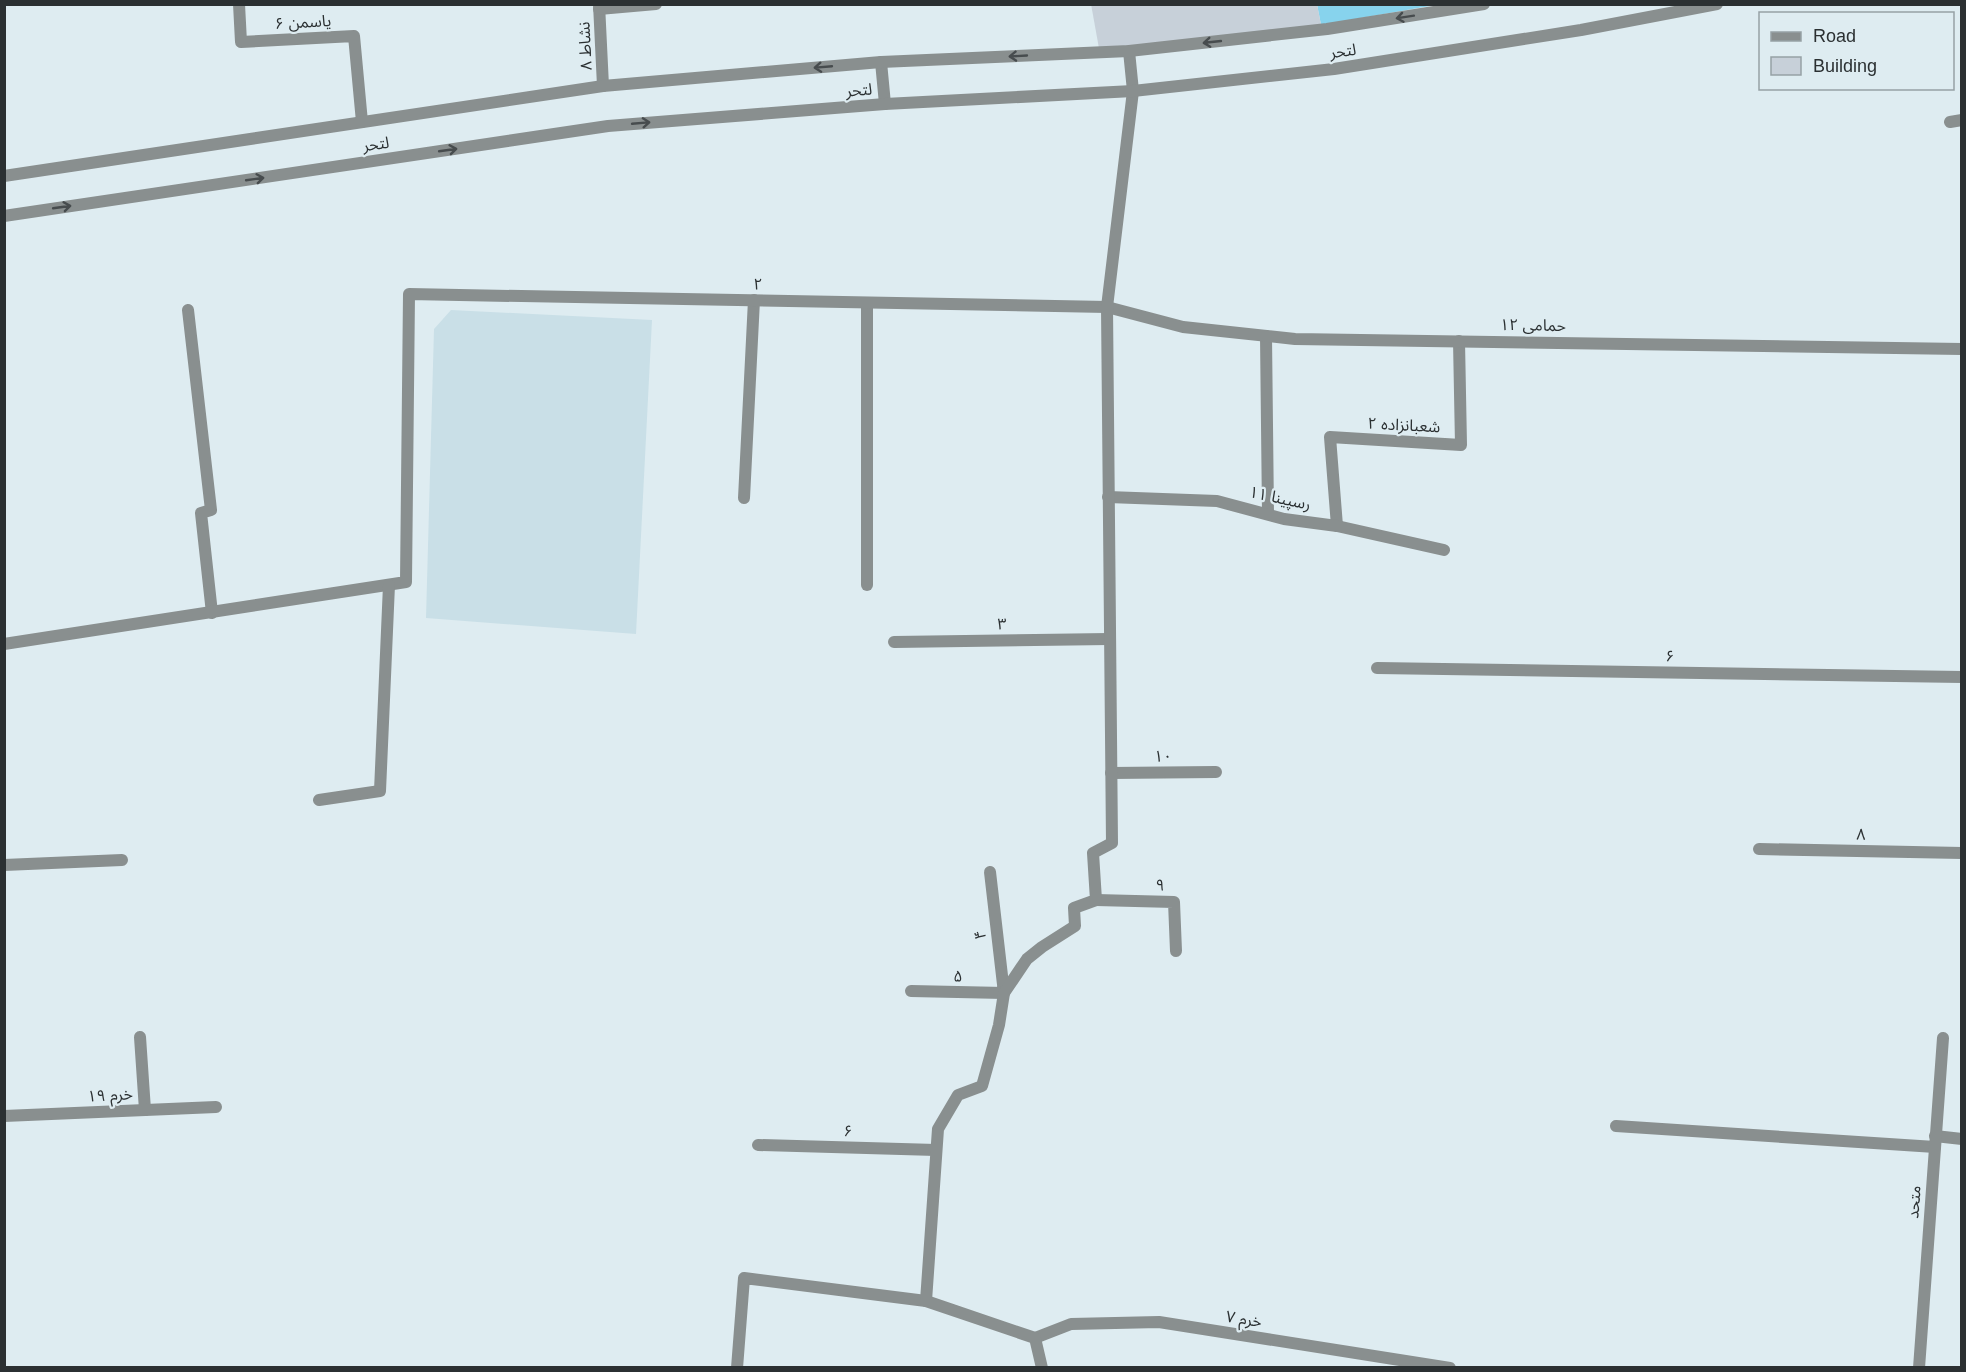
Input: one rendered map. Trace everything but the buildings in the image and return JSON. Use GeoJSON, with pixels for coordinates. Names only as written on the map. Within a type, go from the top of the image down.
{"type":"FeatureCollection","features":[{"type":"Feature","properties":{"kind":"street","name":"یاسمن ۶"},"geometry":{"type":"LineString","coordinates":[[239,4],[241,42],[354,36],[362,122]]}},
{"type":"Feature","properties":{"kind":"street"},"geometry":{"type":"LineString","coordinates":[[599,7],[656,4]]}},
{"type":"Feature","properties":{"kind":"street","name":"لتحر"},"geometry":{"type":"LineString","coordinates":[[4,176],[603,86],[881,62],[1129,51],[1328,29],[1484,4]]}},
{"type":"Feature","properties":{"kind":"street","name":"لتحر"},"geometry":{"type":"LineString","coordinates":[[4,216],[608,126],[885,104],[1132,91],[1334,69],[1581,30],[1717,4]]}},
{"type":"Feature","properties":{"kind":"street","name":"نشاط ۸"},"geometry":{"type":"LineString","coordinates":[[599,7],[603,86]]}},
{"type":"Feature","properties":{"kind":"street"},"geometry":{"type":"LineString","coordinates":[[926,1301],[938,1129],[958,1095],[982,1086],[999,1025],[1004,993],[1027,959],[1042,946],[1075,926],[1074,908],[1096,900],[1093,853],[1112,843],[1107,307],[1132,91],[1129,51]]}},
{"type":"Feature","properties":{"kind":"street"},"geometry":{"type":"LineString","coordinates":[[881,62],[885,104]]}},
{"type":"Feature","properties":{"kind":"street","name":"۲"},"geometry":{"type":"LineString","coordinates":[[389,585],[406,582],[409,294],[1107,307]]}},
{"type":"Feature","properties":{"kind":"street"},"geometry":{"type":"LineString","coordinates":[[744,498],[754,300]]}},
{"type":"Feature","properties":{"kind":"street"},"geometry":{"type":"LineString","coordinates":[[867,303],[867,585]]}},
{"type":"Feature","properties":{"kind":"street","name":"حمامی ۱۲"},"geometry":{"type":"LineString","coordinates":[[1107,307],[1183,327],[1295,339],[1962,349]]}},
{"type":"Feature","properties":{"kind":"street"},"geometry":{"type":"LineString","coordinates":[[188,310],[211,510],[201,513],[212,613]]}},
{"type":"Feature","properties":{"kind":"street"},"geometry":{"type":"LineString","coordinates":[[1266,336],[1269,514]]}},
{"type":"Feature","properties":{"kind":"street","name":"شعبانزاده ۲"},"geometry":{"type":"LineString","coordinates":[[1337,526],[1330,437],[1461,445],[1459,340]]}},
{"type":"Feature","properties":{"kind":"street","name":"رسپینا ۱۱"},"geometry":{"type":"LineString","coordinates":[[1108,497],[1217,501],[1284,519],[1337,526],[1444,550]]}},
{"type":"Feature","properties":{"kind":"street"},"geometry":{"type":"LineString","coordinates":[[4,644],[389,585],[380,791],[319,800]]}},
{"type":"Feature","properties":{"kind":"street","name":"۳"},"geometry":{"type":"LineString","coordinates":[[894,642],[1109,639]]}},
{"type":"Feature","properties":{"kind":"street","name":"۶"},"geometry":{"type":"LineString","coordinates":[[1377,668],[1962,677]]}},
{"type":"Feature","properties":{"kind":"street","name":"۱۰"},"geometry":{"type":"LineString","coordinates":[[1111,773],[1216,772]]}},
{"type":"Feature","properties":{"kind":"street","name":"۸"},"geometry":{"type":"LineString","coordinates":[[1759,849],[1962,853]]}},
{"type":"Feature","properties":{"kind":"street"},"geometry":{"type":"LineString","coordinates":[[4,865],[122,860]]}},
{"type":"Feature","properties":{"kind":"street","name":"۴"},"geometry":{"type":"LineString","coordinates":[[990,872],[1004,993]]}},
{"type":"Feature","properties":{"kind":"street","name":"۹"},"geometry":{"type":"LineString","coordinates":[[1096,900],[1174,902],[1176,951]]}},
{"type":"Feature","properties":{"kind":"street","name":"۵"},"geometry":{"type":"LineString","coordinates":[[911,991],[1004,993]]}},
{"type":"Feature","properties":{"kind":"street"},"geometry":{"type":"LineString","coordinates":[[140,1037],[145,1110]]}},
{"type":"Feature","properties":{"kind":"street","name":"متحد"},"geometry":{"type":"LineString","coordinates":[[1919,1368],[1943,1038]]}},
{"type":"Feature","properties":{"kind":"street","name":"خرم ۱۹"},"geometry":{"type":"LineString","coordinates":[[4,1116],[216,1107]]}},
{"type":"Feature","properties":{"kind":"street"},"geometry":{"type":"LineString","coordinates":[[1616,1126],[1935,1142],[1962,1139]]}},
{"type":"Feature","properties":{"kind":"street","name":"۶"},"geometry":{"type":"LineString","coordinates":[[758,1145],[936,1150]]}},
{"type":"Feature","properties":{"kind":"street"},"geometry":{"type":"LineString","coordinates":[[737,1368],[744,1278],[926,1301],[1035,1338],[1042,1368]]}},
{"type":"Feature","properties":{"kind":"street","name":"خرم ۷"},"geometry":{"type":"LineString","coordinates":[[1035,1338],[1071,1324],[1159,1322],[1450,1368]]}},
{"type":"Feature","properties":{"kind":"shaded area"},"geometry":{"type":"Polygon","coordinates":[[[1317,4],[1435,5],[1321,25],[1317,4]]]}},
{"type":"Feature","properties":{"kind":"shaded area"},"geometry":{"type":"Polygon","coordinates":[[[451,310],[652,320],[636,634],[426,618],[434,329],[451,310]]]}}]}
